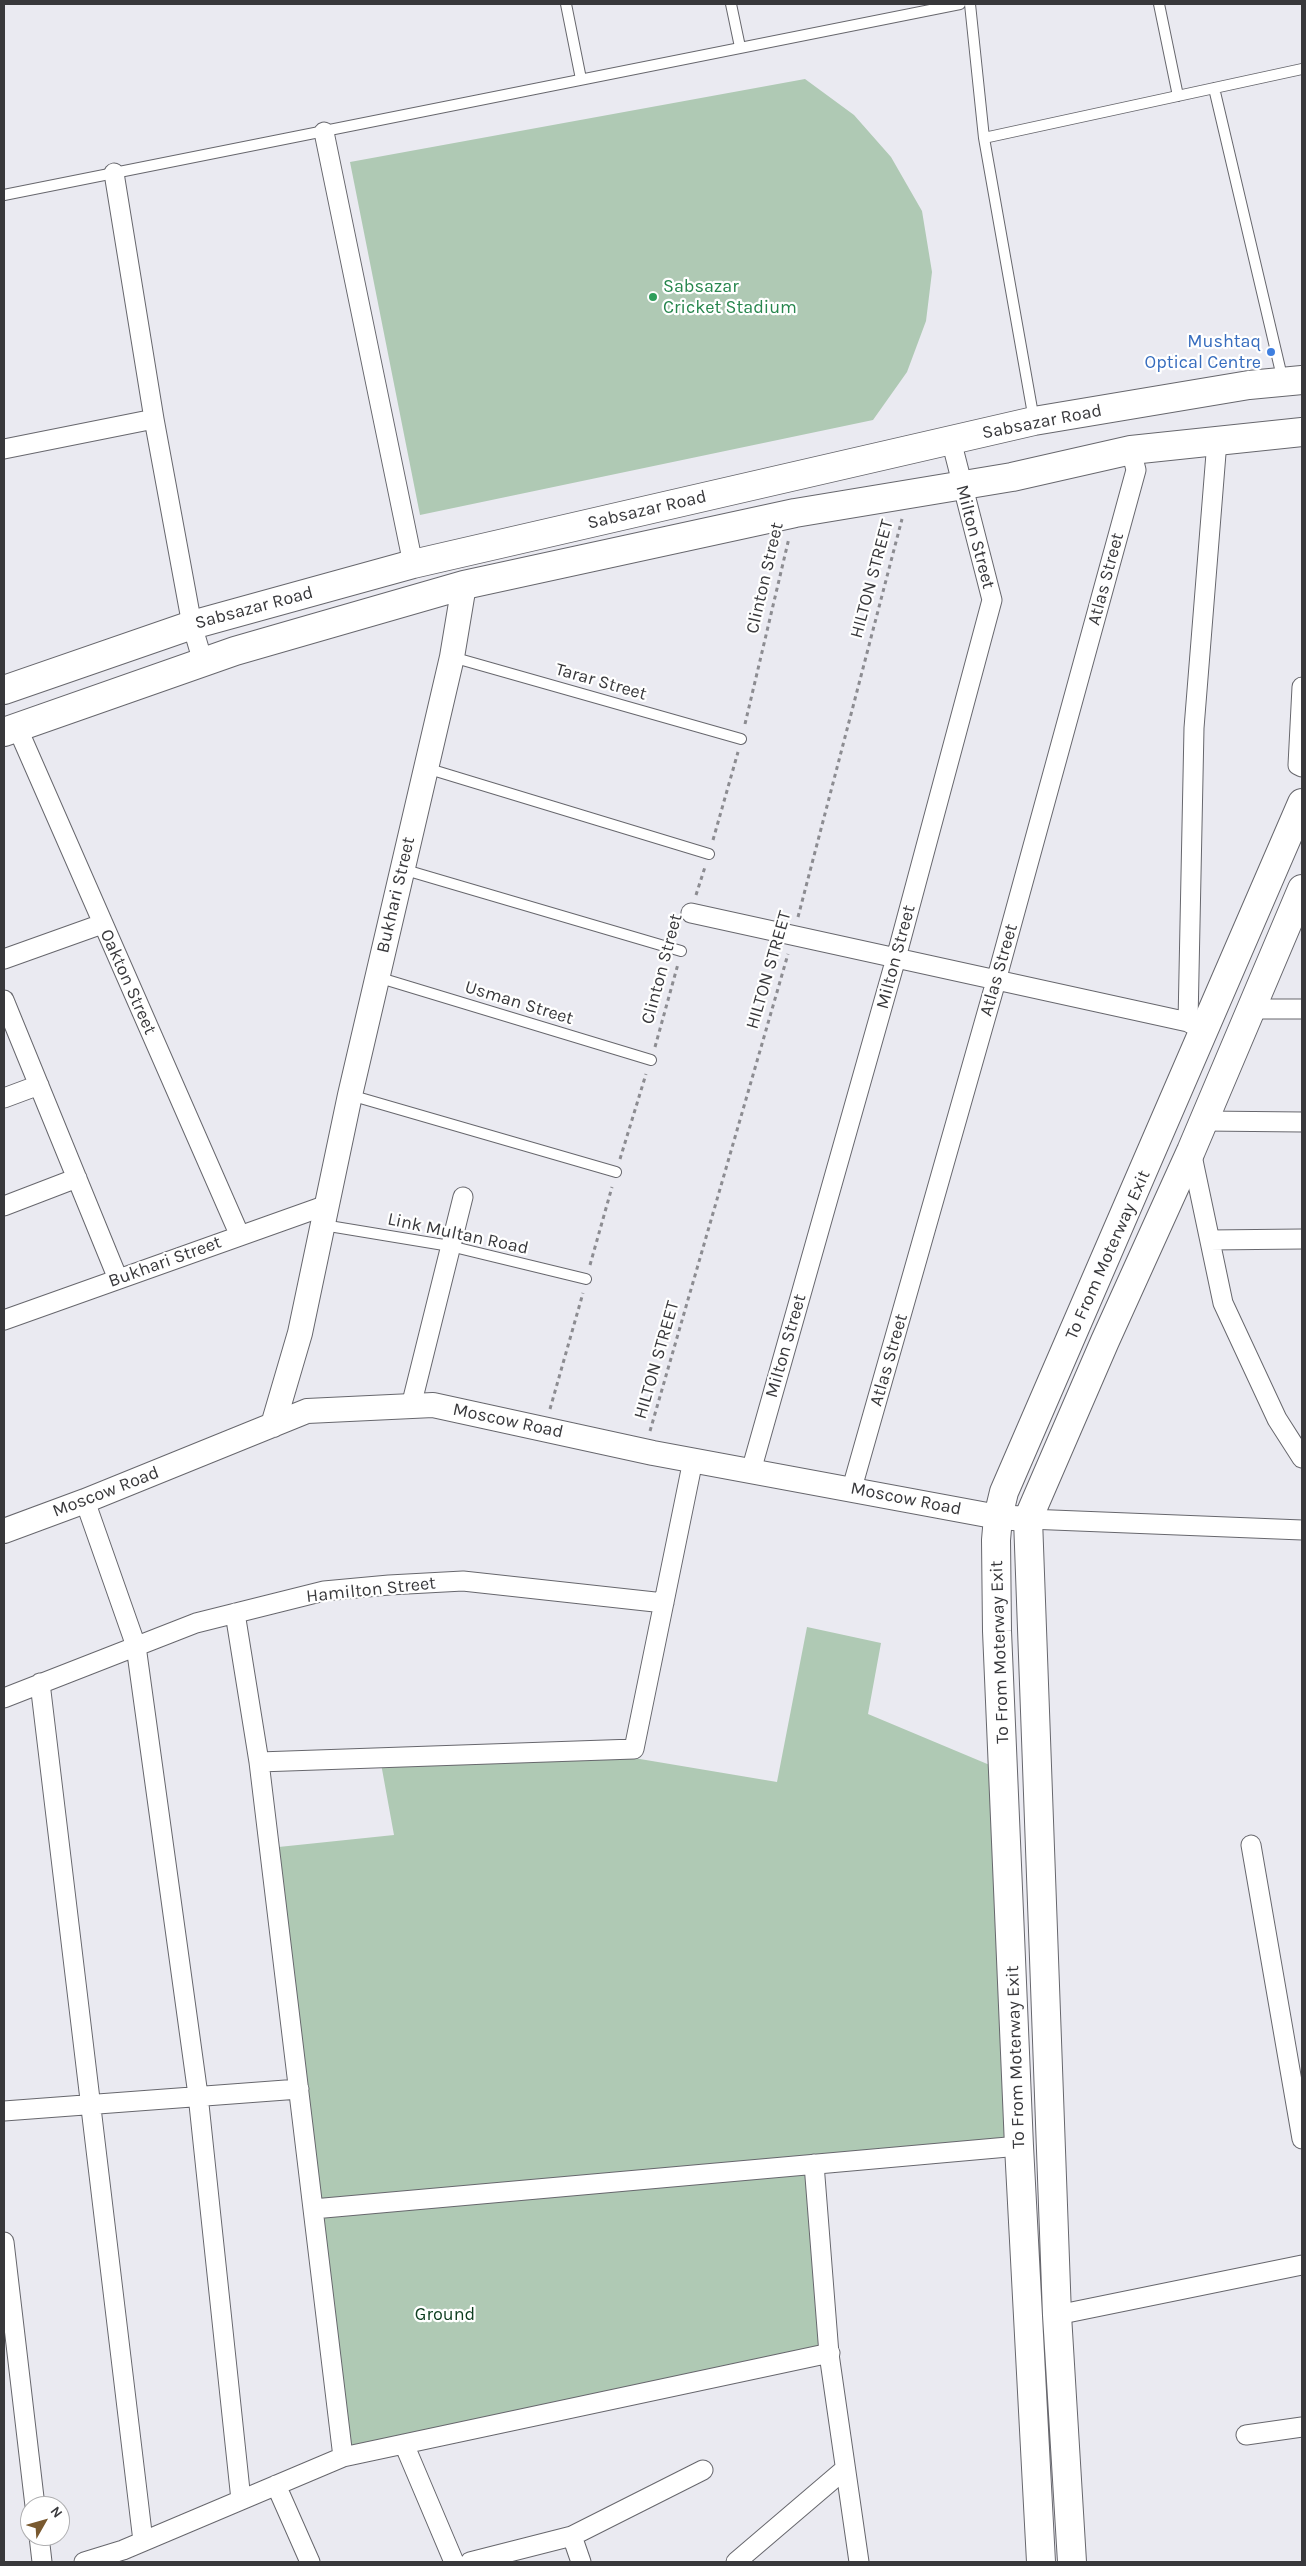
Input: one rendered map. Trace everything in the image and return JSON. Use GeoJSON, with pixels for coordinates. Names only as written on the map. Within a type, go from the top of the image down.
{"type":"FeatureCollection","features":[{"type":"Feature","properties":{"kind":"main road","name":"Sabsazar Road"},"geometry":{"type":"LineString","coordinates":[[4,690],[192,625],[413,564],[1034,421],[1293,380]]}},
{"type":"Feature","properties":{"kind":"main road","name":"Sabsazar Road"},"geometry":{"type":"LineString","coordinates":[[10,730],[203,662],[464,584],[795,513],[1012,477],[1131,450],[1302,432]]}},
{"type":"Feature","properties":{"kind":"main road","name":"To From Moterway Exit"},"geometry":{"type":"LineString","coordinates":[[1041,2562],[1019,2146],[997,1631],[998,1517],[1004,1492],[1155,1148],[1195,1026],[1302,803]]}},
{"type":"Feature","properties":{"kind":"main road","name":"To From Moterway Exit"},"geometry":{"type":"LineString","coordinates":[[1072,2562],[1057,2315],[1028,1519],[1101,1349],[1191,1151],[1302,889]]}},
{"type":"Feature","properties":{"kind":"street"},"geometry":{"type":"LineString","coordinates":[[324,132],[413,564]]}},
{"type":"Feature","properties":{"kind":"street"},"geometry":{"type":"LineString","coordinates":[[114,173],[154,419],[192,625],[203,662]]}},
{"type":"Feature","properties":{"kind":"street"},"geometry":{"type":"LineString","coordinates":[[4,449],[154,419]]}},
{"type":"Feature","properties":{"kind":"street","name":"Milton Street"},"geometry":{"type":"LineString","coordinates":[[751,1471],[896,958],[992,600],[951,440]]}},
{"type":"Feature","properties":{"kind":"street"},"geometry":{"type":"LineString","coordinates":[[691,913],[1195,1026],[1194,728],[1217,441]]}},
{"type":"Feature","properties":{"kind":"street","name":"Atlas Street"},"geometry":{"type":"LineString","coordinates":[[852,1488],[996,981],[1136,470],[1131,450]]}},
{"type":"Feature","properties":{"kind":"street","name":"Bukhari Street"},"geometry":{"type":"LineString","coordinates":[[273,1425],[300,1333],[350,1095],[452,657],[464,584]]}},
{"type":"Feature","properties":{"kind":"street"},"geometry":{"type":"LineString","coordinates":[[1302,687],[1298,765],[1302,767]]}},
{"type":"Feature","properties":{"kind":"street","name":"Oakton Street"},"geometry":{"type":"LineString","coordinates":[[10,730],[102,924],[240,1236]]}},
{"type":"Feature","properties":{"kind":"street"},"geometry":{"type":"LineString","coordinates":[[4,959],[102,924]]}},
{"type":"Feature","properties":{"kind":"street"},"geometry":{"type":"LineString","coordinates":[[4,1000],[118,1279]]}},
{"type":"Feature","properties":{"kind":"street"},"geometry":{"type":"LineString","coordinates":[[1251,1009],[1302,1009]]}},
{"type":"Feature","properties":{"kind":"street"},"geometry":{"type":"LineString","coordinates":[[4,1098],[39,1085]]}},
{"type":"Feature","properties":{"kind":"street"},"geometry":{"type":"LineString","coordinates":[[1204,1121],[1302,1122]]}},
{"type":"Feature","properties":{"kind":"street"},"geometry":{"type":"LineString","coordinates":[[1191,1151],[1223,1303],[1277,1419],[1302,1458]]}},
{"type":"Feature","properties":{"kind":"street"},"geometry":{"type":"LineString","coordinates":[[4,1206],[77,1178]]}},
{"type":"Feature","properties":{"kind":"street"},"geometry":{"type":"LineString","coordinates":[[411,1406],[463,1197]]}},
{"type":"Feature","properties":{"kind":"street","name":"Bukhari Street"},"geometry":{"type":"LineString","coordinates":[[4,1320],[240,1236],[325,1215]]}},
{"type":"Feature","properties":{"kind":"street"},"geometry":{"type":"LineString","coordinates":[[1210,1240],[1302,1238]]}},
{"type":"Feature","properties":{"kind":"street","name":"Moscow Road"},"geometry":{"type":"LineString","coordinates":[[4,1531],[85,1501],[307,1412],[433,1405],[644,1451],[852,1488],[998,1517],[1028,1519]]}},
{"type":"Feature","properties":{"kind":"street"},"geometry":{"type":"LineString","coordinates":[[259,1762],[634,1749],[693,1460]]}},
{"type":"Feature","properties":{"kind":"street"},"geometry":{"type":"LineString","coordinates":[[85,1501],[136,1646],[198,2095],[241,2500]]}},
{"type":"Feature","properties":{"kind":"street"},"geometry":{"type":"LineString","coordinates":[[1028,1519],[1302,1530]]}},
{"type":"Feature","properties":{"kind":"street","name":"Hamilton Street"},"geometry":{"type":"LineString","coordinates":[[4,1698],[196,1624],[324,1591],[463,1581],[664,1602]]}},
{"type":"Feature","properties":{"kind":"street"},"geometry":{"type":"LineString","coordinates":[[235,1613],[259,1762],[343,2457]]}},
{"type":"Feature","properties":{"kind":"street"},"geometry":{"type":"LineString","coordinates":[[40,1683],[143,2542]]}},
{"type":"Feature","properties":{"kind":"street"},"geometry":{"type":"LineString","coordinates":[[1251,1845],[1302,2139]]}},
{"type":"Feature","properties":{"kind":"street"},"geometry":{"type":"LineString","coordinates":[[4,2112],[198,2095],[299,2089]]}},
{"type":"Feature","properties":{"kind":"street"},"geometry":{"type":"LineString","coordinates":[[313,2209],[1019,2146]]}},
{"type":"Feature","properties":{"kind":"street"},"geometry":{"type":"LineString","coordinates":[[814,2164],[830,2353],[859,2562]]}},
{"type":"Feature","properties":{"kind":"street"},"geometry":{"type":"LineString","coordinates":[[4,2242],[34,2496]]}},
{"type":"Feature","properties":{"kind":"street"},"geometry":{"type":"LineString","coordinates":[[1057,2315],[1302,2266]]}},
{"type":"Feature","properties":{"kind":"street"},"geometry":{"type":"LineString","coordinates":[[84,2562],[143,2542],[343,2457],[830,2353]]}},
{"type":"Feature","properties":{"kind":"street"},"geometry":{"type":"LineString","coordinates":[[1246,2435],[1302,2427]]}},
{"type":"Feature","properties":{"kind":"street"},"geometry":{"type":"LineString","coordinates":[[404,2444],[454,2562]]}},
{"type":"Feature","properties":{"kind":"street"},"geometry":{"type":"LineString","coordinates":[[736,2562],[845,2469]]}},
{"type":"Feature","properties":{"kind":"street"},"geometry":{"type":"LineString","coordinates":[[470,2562],[572,2536],[703,2470]]}},
{"type":"Feature","properties":{"kind":"street"},"geometry":{"type":"LineString","coordinates":[[276,2485],[310,2562]]}},
{"type":"Feature","properties":{"kind":"street"},"geometry":{"type":"LineString","coordinates":[[572,2536],[581,2562]]}},
{"type":"Feature","properties":{"kind":"street"},"geometry":{"type":"LineString","coordinates":[[40,2546],[42,2562]]}},
{"type":"Feature","properties":{"kind":"lane"},"geometry":{"type":"LineString","coordinates":[[566,4],[582,79]]}},
{"type":"Feature","properties":{"kind":"lane"},"geometry":{"type":"LineString","coordinates":[[731,4],[740,47]]}},
{"type":"Feature","properties":{"kind":"lane"},"geometry":{"type":"LineString","coordinates":[[4,195],[960,4]]}},
{"type":"Feature","properties":{"kind":"lane"},"geometry":{"type":"LineString","coordinates":[[970,4],[984,138],[1034,421]]}},
{"type":"Feature","properties":{"kind":"lane"},"geometry":{"type":"LineString","coordinates":[[1159,4],[1178,96]]}},
{"type":"Feature","properties":{"kind":"lane"},"geometry":{"type":"LineString","coordinates":[[984,138],[1302,70]]}},
{"type":"Feature","properties":{"kind":"lane"},"geometry":{"type":"LineString","coordinates":[[1214,88],[1293,380]]}},
{"type":"Feature","properties":{"kind":"lane","name":"Tarar Street"},"geometry":{"type":"LineString","coordinates":[[452,657],[741,739]]}},
{"type":"Feature","properties":{"kind":"lane"},"geometry":{"type":"LineString","coordinates":[[426,768],[709,854]]}},
{"type":"Feature","properties":{"kind":"lane"},"geometry":{"type":"LineString","coordinates":[[402,869],[682,952]]}},
{"type":"Feature","properties":{"kind":"lane","name":"Usman Street"},"geometry":{"type":"LineString","coordinates":[[377,977],[651,1060]]}},
{"type":"Feature","properties":{"kind":"lane"},"geometry":{"type":"LineString","coordinates":[[350,1095],[616,1172]]}},
{"type":"Feature","properties":{"kind":"lane","name":"Link Multan Road"},"geometry":{"type":"LineString","coordinates":[[325,1215],[586,1279]]}},
{"type":"Feature","properties":{"kind":"path","name":"HILTON STREET"},"geometry":{"type":"LineString","coordinates":[[644,1451],[793,936],[908,494]]}},
{"type":"Feature","properties":{"kind":"path","name":"Clinton Street"},"geometry":{"type":"LineString","coordinates":[[691,913],[741,739],[795,513]]}},
{"type":"Feature","properties":{"kind":"path","name":"Clinton Street"},"geometry":{"type":"LineString","coordinates":[[545,1429],[616,1172],[682,952]]}},
{"type":"Feature","properties":{"kind":"green space","name":"Sabsazar Cricket Stadium"},"geometry":{"type":"Polygon","coordinates":[[[805,79],[854,115],[891,157],[922,211],[932,272],[926,321],[907,372],[873,420],[420,515],[350,162],[805,79]]]}},
{"type":"Feature","properties":{"kind":"green space","name":"Ground"},"geometry":{"type":"Polygon","coordinates":[[[807,1627],[881,1643],[868,1714],[1004,1771],[1019,2146],[814,2164],[830,2353],[343,2457],[269,1848],[394,1835],[380,1758],[634,1758],[777,1782],[807,1627]]]}},
{"type":"Feature","properties":{"kind":"place","name":"Sabsazar Cricket Stadium"},"geometry":{"type":"Point","coordinates":[653,297]}},
{"type":"Feature","properties":{"kind":"place","name":"Mushtaq Optical Centre"},"geometry":{"type":"Point","coordinates":[1271,352]}}]}
